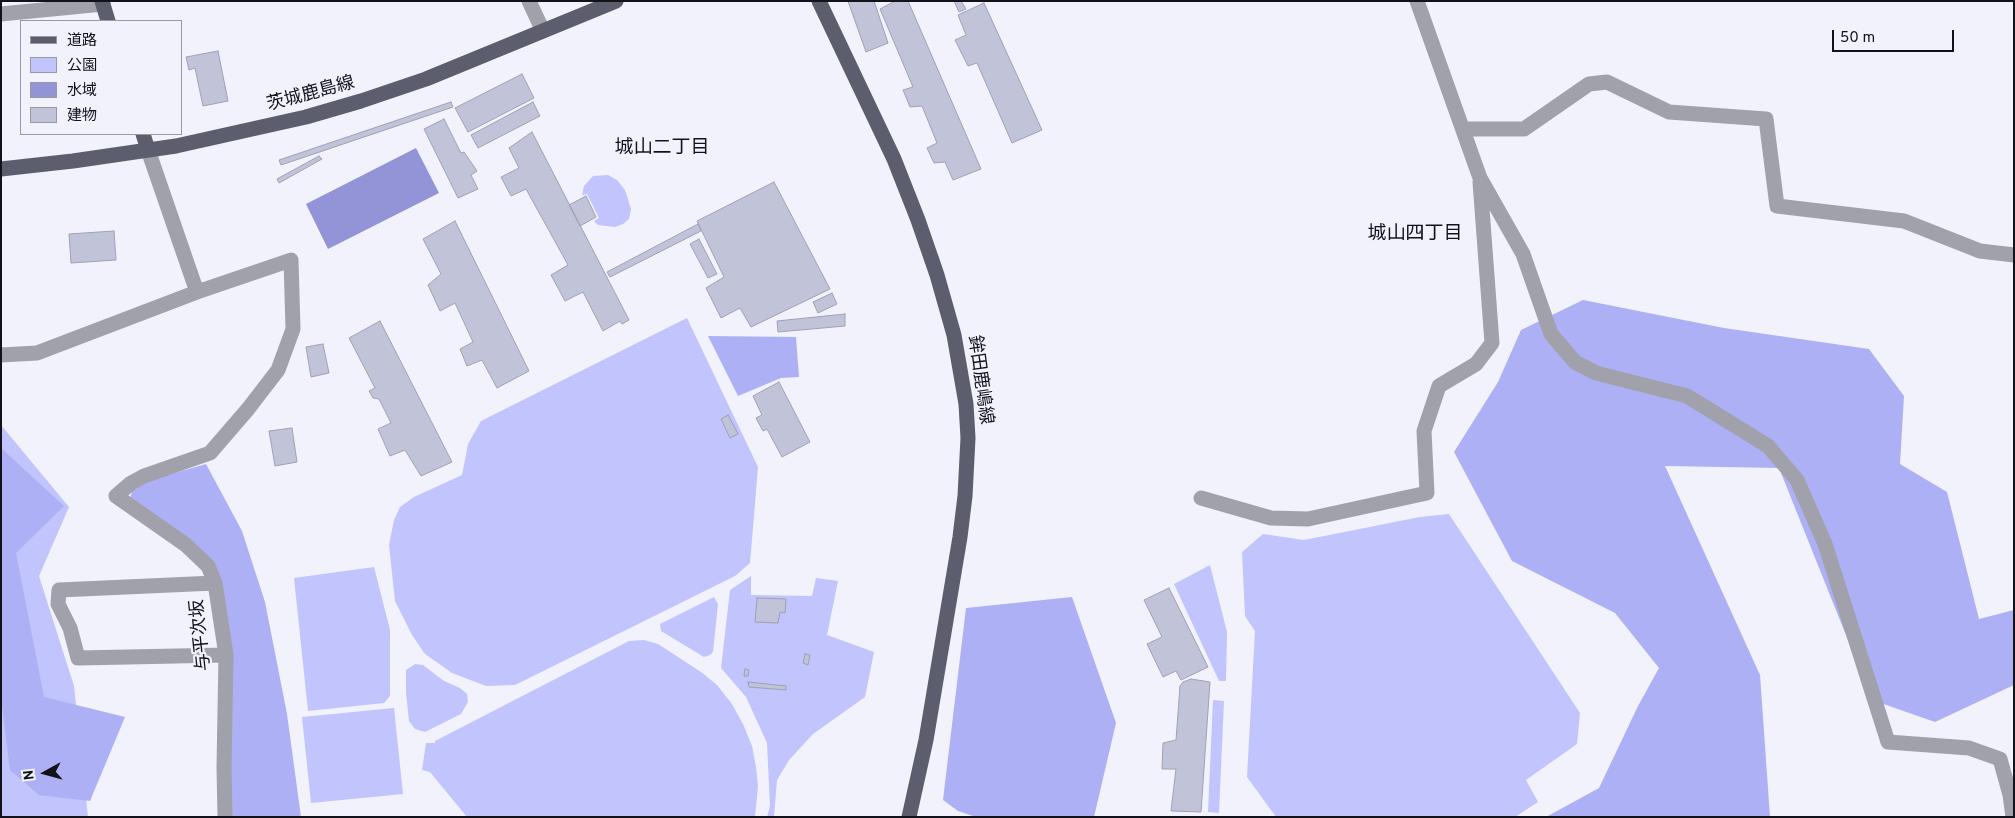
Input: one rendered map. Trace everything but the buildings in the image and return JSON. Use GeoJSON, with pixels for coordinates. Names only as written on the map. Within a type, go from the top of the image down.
{"type":"FeatureCollection","features":[{"type":"Feature","properties":{"kind":"main road","name":"茨城鹿島線"},"geometry":{"type":"LineString","coordinates":[[1,169],[148,150],[240,133],[306,118],[361,102],[426,79],[616,1]]}},
{"type":"Feature","properties":{"kind":"main road","name":"鉾田鹿嶋線"},"geometry":{"type":"LineString","coordinates":[[819,1],[894,159],[918,220],[938,275],[954,335],[966,404],[968,448],[960,537],[926,740],[909,817]]}},
{"type":"Feature","properties":{"kind":"main road"},"geometry":{"type":"LineString","coordinates":[[102,3],[108,20]]}},
{"type":"Feature","properties":{"kind":"main road"},"geometry":{"type":"LineString","coordinates":[[143,135],[148,150]]}},
{"type":"Feature","properties":{"kind":"street"},"geometry":{"type":"LineString","coordinates":[[529,1],[543,31]]}},
{"type":"Feature","properties":{"kind":"street"},"geometry":{"type":"LineString","coordinates":[[1417,1],[1480,178],[1523,254],[1551,334],[1575,362],[1596,373],[1687,396],[1768,446],[1797,480],[1825,544],[1888,742],[1969,748],[2000,759],[2012,795],[2013,817]]}},
{"type":"Feature","properties":{"kind":"street"},"geometry":{"type":"LineString","coordinates":[[1,14],[102,3]]}},
{"type":"Feature","properties":{"kind":"street"},"geometry":{"type":"LineString","coordinates":[[1463,129],[1524,129],[1589,84],[1607,82],[1669,112],[1766,119],[1777,206],[1904,221],[1980,252],[2014,255]]}},
{"type":"Feature","properties":{"kind":"street"},"geometry":{"type":"LineString","coordinates":[[1,355],[37,353],[197,292],[148,150]]}},
{"type":"Feature","properties":{"kind":"street"},"geometry":{"type":"LineString","coordinates":[[1202,498],[1271,518],[1308,518],[1427,493],[1424,432],[1439,386],[1476,364],[1492,343],[1480,178]]}},
{"type":"Feature","properties":{"kind":"street","name":"与平次坂"},"geometry":{"type":"LineString","coordinates":[[197,292],[291,260],[293,329],[278,370],[248,409],[210,453],[144,476],[131,483],[116,496],[186,545],[208,566],[215,583],[226,655],[225,817]]}},
{"type":"Feature","properties":{"kind":"street"},"geometry":{"type":"LineString","coordinates":[[215,583],[58,590],[58,604],[70,628],[78,658],[226,655]]}},
{"type":"Feature","properties":{"kind":"green space"},"geometry":{"type":"Polygon","coordinates":[[[608,175],[617,180],[625,190],[631,209],[629,219],[615,227],[598,225],[594,221],[599,218],[587,194],[582,195],[584,186],[593,176],[608,175]]]}},
{"type":"Feature","properties":{"kind":"green space"},"geometry":{"type":"Polygon","coordinates":[[[687,318],[758,467],[750,563],[735,576],[515,685],[486,686],[452,673],[425,654],[412,635],[395,601],[389,545],[394,520],[400,507],[414,497],[462,475],[468,444],[481,421],[687,318]]]}},
{"type":"Feature","properties":{"kind":"green space"},"geometry":{"type":"Polygon","coordinates":[[[1,425],[69,507],[39,576],[74,686],[88,817],[1,817],[1,425]]]}},
{"type":"Feature","properties":{"kind":"green space"},"geometry":{"type":"Polygon","coordinates":[[[1449,514],[1580,713],[1577,744],[1526,780],[1538,802],[1515,817],[1276,817],[1247,777],[1255,631],[1245,616],[1242,552],[1263,534],[1304,540],[1420,517],[1449,514]]]}},
{"type":"Feature","properties":{"kind":"green space"},"geometry":{"type":"Polygon","coordinates":[[[1210,565],[1227,632],[1226,681],[1219,681],[1174,584],[1210,565]]]}},
{"type":"Feature","properties":{"kind":"green space"},"geometry":{"type":"Polygon","coordinates":[[[374,567],[390,630],[390,696],[384,703],[308,711],[294,578],[374,567]]]}},
{"type":"Feature","properties":{"kind":"green space"},"geometry":{"type":"Polygon","coordinates":[[[751,576],[751,595],[812,596],[816,578],[838,581],[827,635],[874,652],[865,697],[813,734],[789,760],[777,780],[774,817],[767,817],[770,806],[767,743],[746,697],[721,668],[730,590],[751,576]]]}},
{"type":"Feature","properties":{"kind":"green space"},"geometry":{"type":"Polygon","coordinates":[[[714,597],[718,604],[713,652],[710,655],[704,657],[661,631],[660,624],[714,597]]]}},
{"type":"Feature","properties":{"kind":"green space"},"geometry":{"type":"Polygon","coordinates":[[[644,640],[658,644],[701,672],[717,685],[732,704],[752,746],[758,786],[755,817],[467,817],[430,772],[422,770],[426,743],[435,743],[435,741],[629,641],[644,640]]]}},
{"type":"Feature","properties":{"kind":"green space"},"geometry":{"type":"Polygon","coordinates":[[[415,664],[423,665],[444,681],[460,688],[467,694],[468,702],[461,714],[425,732],[415,729],[409,721],[406,670],[415,664]]]}},
{"type":"Feature","properties":{"kind":"green space"},"geometry":{"type":"Polygon","coordinates":[[[1213,700],[1224,701],[1219,813],[1208,812],[1213,700]]]}},
{"type":"Feature","properties":{"kind":"green space"},"geometry":{"type":"Polygon","coordinates":[[[394,708],[403,794],[311,803],[302,717],[394,708]]]}},
{"type":"Feature","properties":{"kind":"shaded area"},"geometry":{"type":"Polygon","coordinates":[[[1583,300],[1724,328],[1869,349],[1904,396],[1900,464],[1947,492],[1979,619],[2014,610],[2014,685],[1935,722],[1872,700],[1779,468],[1665,466],[1760,675],[1770,817],[1546,817],[1599,788],[1638,706],[1659,668],[1615,613],[1512,561],[1454,452],[1498,382],[1521,330],[1583,300]]]}},
{"type":"Feature","properties":{"kind":"shaded area"},"geometry":{"type":"Polygon","coordinates":[[[708,336],[796,337],[799,377],[781,378],[738,396],[708,336]]]}},
{"type":"Feature","properties":{"kind":"shaded area"},"geometry":{"type":"Polygon","coordinates":[[[1,448],[64,506],[16,553],[44,697],[125,717],[90,801],[39,795],[10,770],[1,698],[1,448]]]}},
{"type":"Feature","properties":{"kind":"shaded area"},"geometry":{"type":"Polygon","coordinates":[[[206,464],[242,531],[265,602],[287,714],[301,817],[231,817],[220,583],[130,499],[132,491],[146,481],[206,464]]]}},
{"type":"Feature","properties":{"kind":"shaded area"},"geometry":{"type":"Polygon","coordinates":[[[1072,597],[1116,723],[1094,817],[976,817],[958,811],[943,800],[966,608],[1072,597]]]}},
{"type":"Feature","properties":{"kind":"water"},"geometry":{"type":"Polygon","coordinates":[[[416,148],[439,193],[328,249],[306,204],[416,148]]]}},
{"type":"Feature","properties":{"kind":"district","name":"城山二丁目"},"geometry":{"type":"Point","coordinates":[662,149]}},
{"type":"Feature","properties":{"kind":"district","name":"城山四丁目"},"geometry":{"type":"Point","coordinates":[1415,235]}}]}
